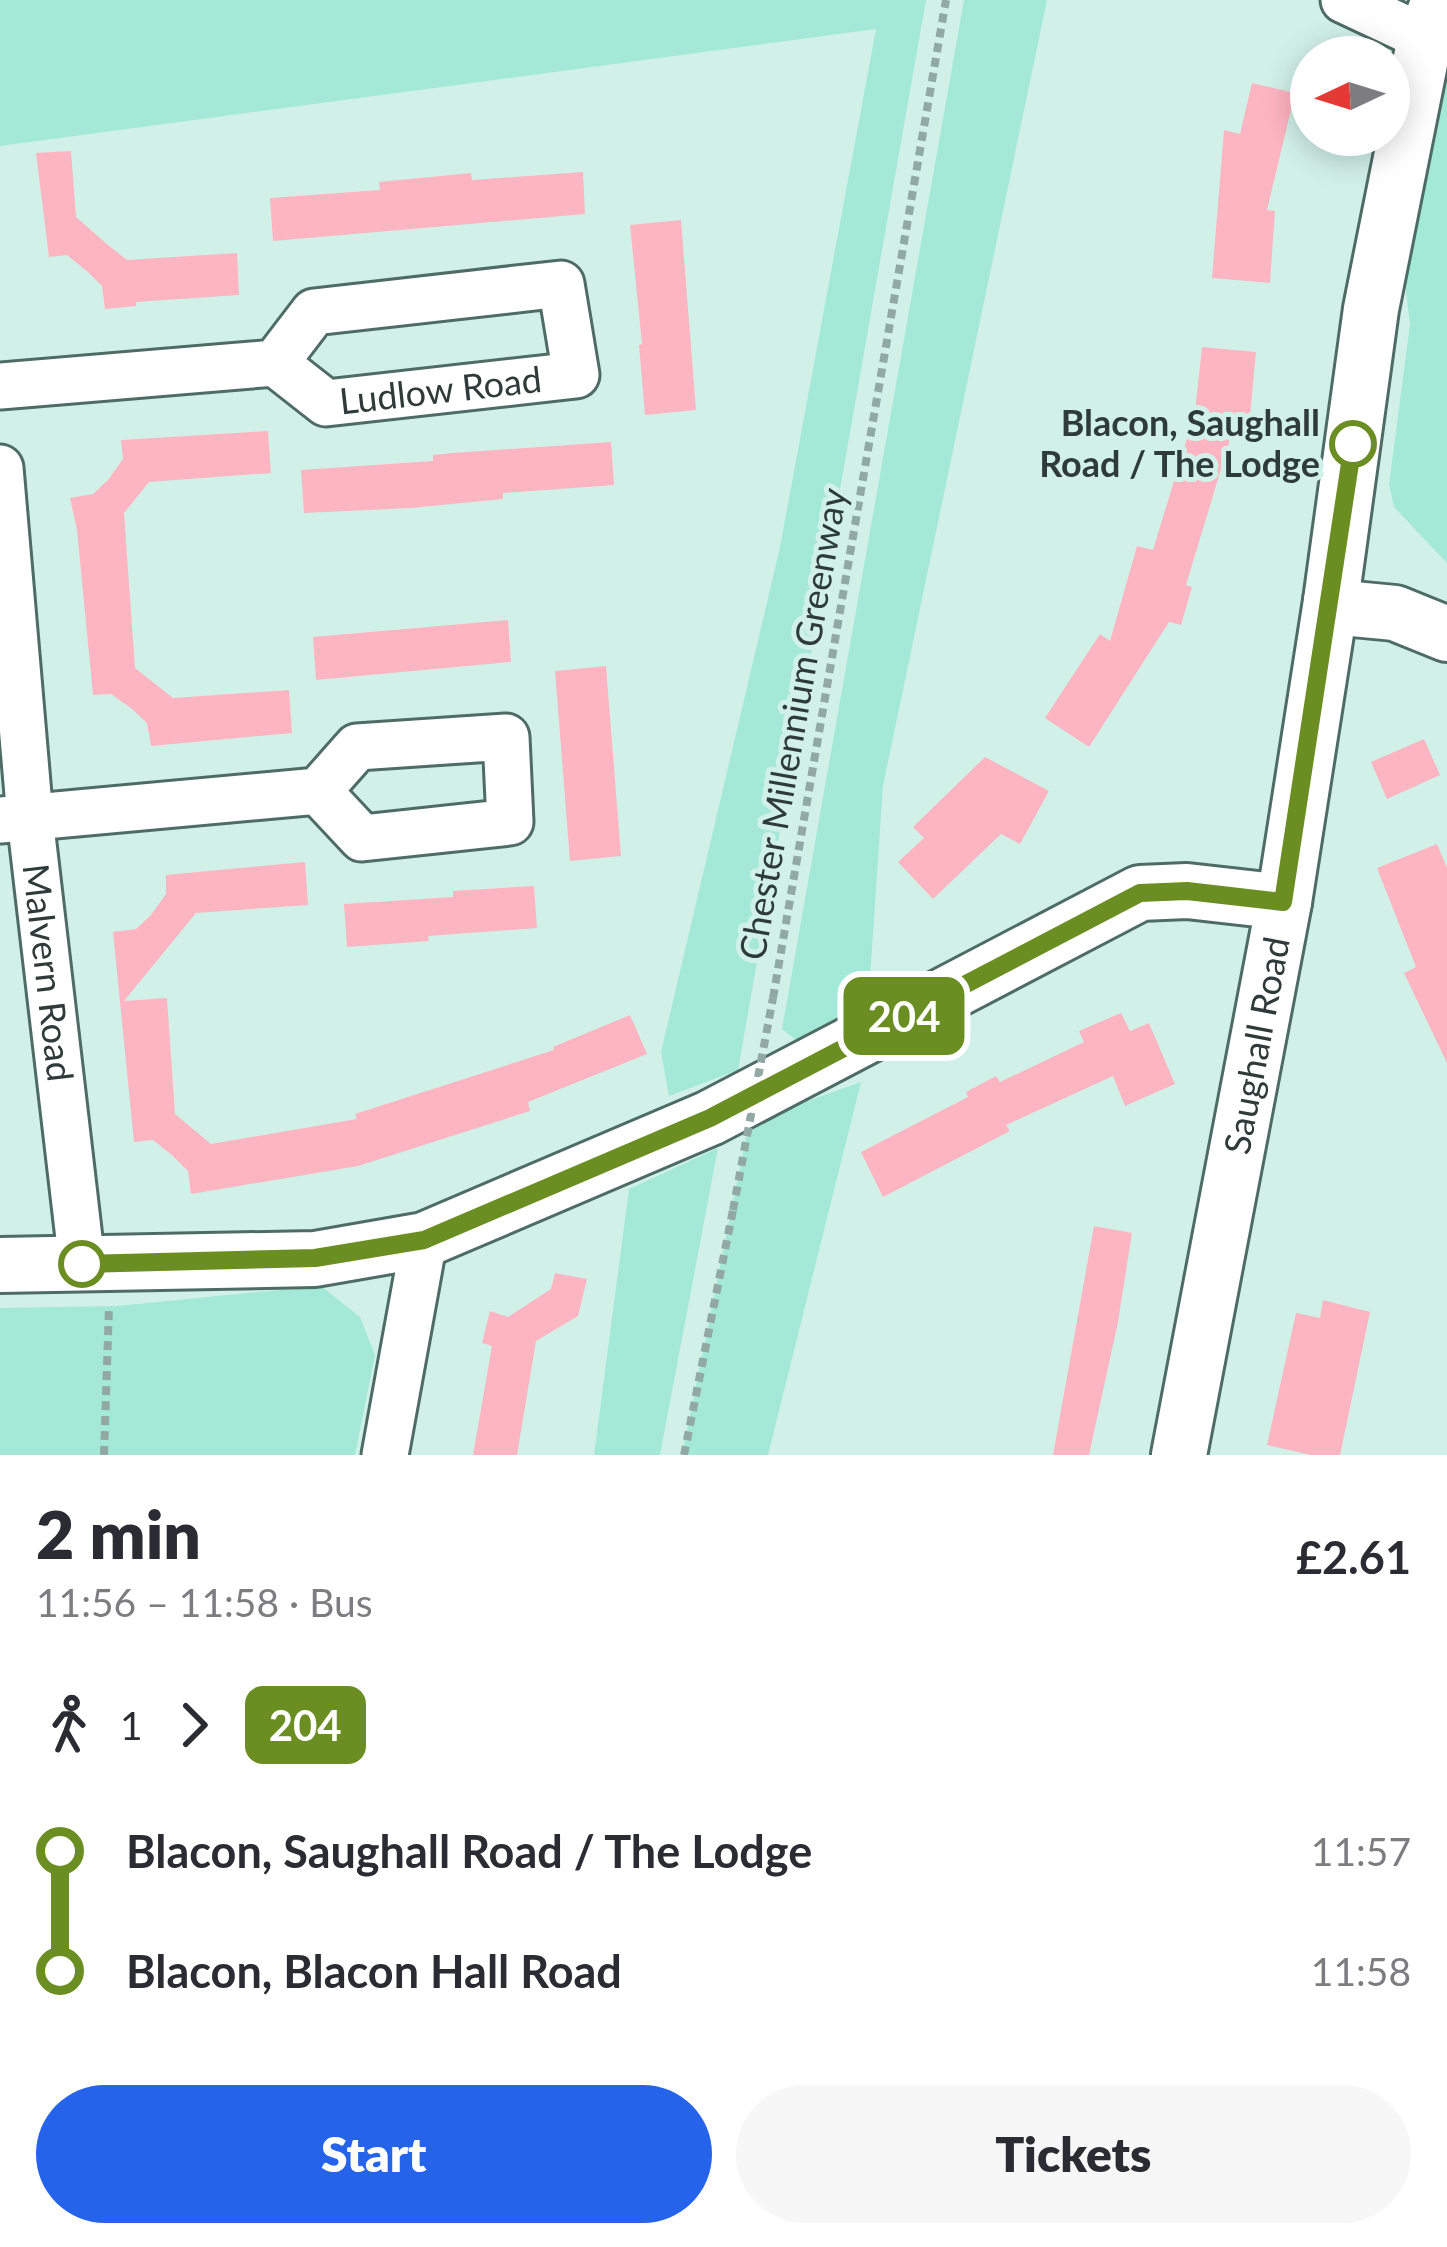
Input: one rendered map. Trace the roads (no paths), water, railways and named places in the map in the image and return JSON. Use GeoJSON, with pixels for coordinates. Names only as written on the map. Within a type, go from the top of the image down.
{"type":"FeatureCollection","features":[{"type":"Feature","properties":{"kind":"street"},"geometry":{"type":"LineString","coordinates":[[1344,0],[1432,19]]}},
{"type":"Feature","properties":{"kind":"street","name":"Saughall Road"},"geometry":{"type":"LineString","coordinates":[[1179,1455],[1283,902],[1371,309],[1432,19]]}},
{"type":"Feature","properties":{"kind":"street","name":"Ludlow Road"},"geometry":{"type":"LineString","coordinates":[[561,284],[576,375],[326,403],[275,363],[314,312],[561,284]]}},
{"type":"Feature","properties":{"kind":"street"},"geometry":{"type":"LineString","coordinates":[[0,386],[275,363]]}},
{"type":"Feature","properties":{"kind":"street","name":"Malvern Road"},"geometry":{"type":"LineString","coordinates":[[0,468],[15,819],[97,1263]]}},
{"type":"Feature","properties":{"kind":"street"},"geometry":{"type":"LineString","coordinates":[[1331,601],[1353,609],[1395,613],[1447,634]]}},
{"type":"Feature","properties":{"kind":"street"},"geometry":{"type":"LineString","coordinates":[[15,819],[318,791]]}},
{"type":"Feature","properties":{"kind":"street"},"geometry":{"type":"LineString","coordinates":[[0,1265],[315,1258],[424,1240],[710,1118],[1140,893],[1187,891],[1283,902]]}},
{"type":"Feature","properties":{"kind":"street"},"geometry":{"type":"LineString","coordinates":[[385,1455],[424,1240]]}},
{"type":"Feature","properties":{"kind":"place","name":"Blacon, Saughall Road / The Lodge"},"geometry":{"type":"Point","coordinates":[1353,444]}}]}
